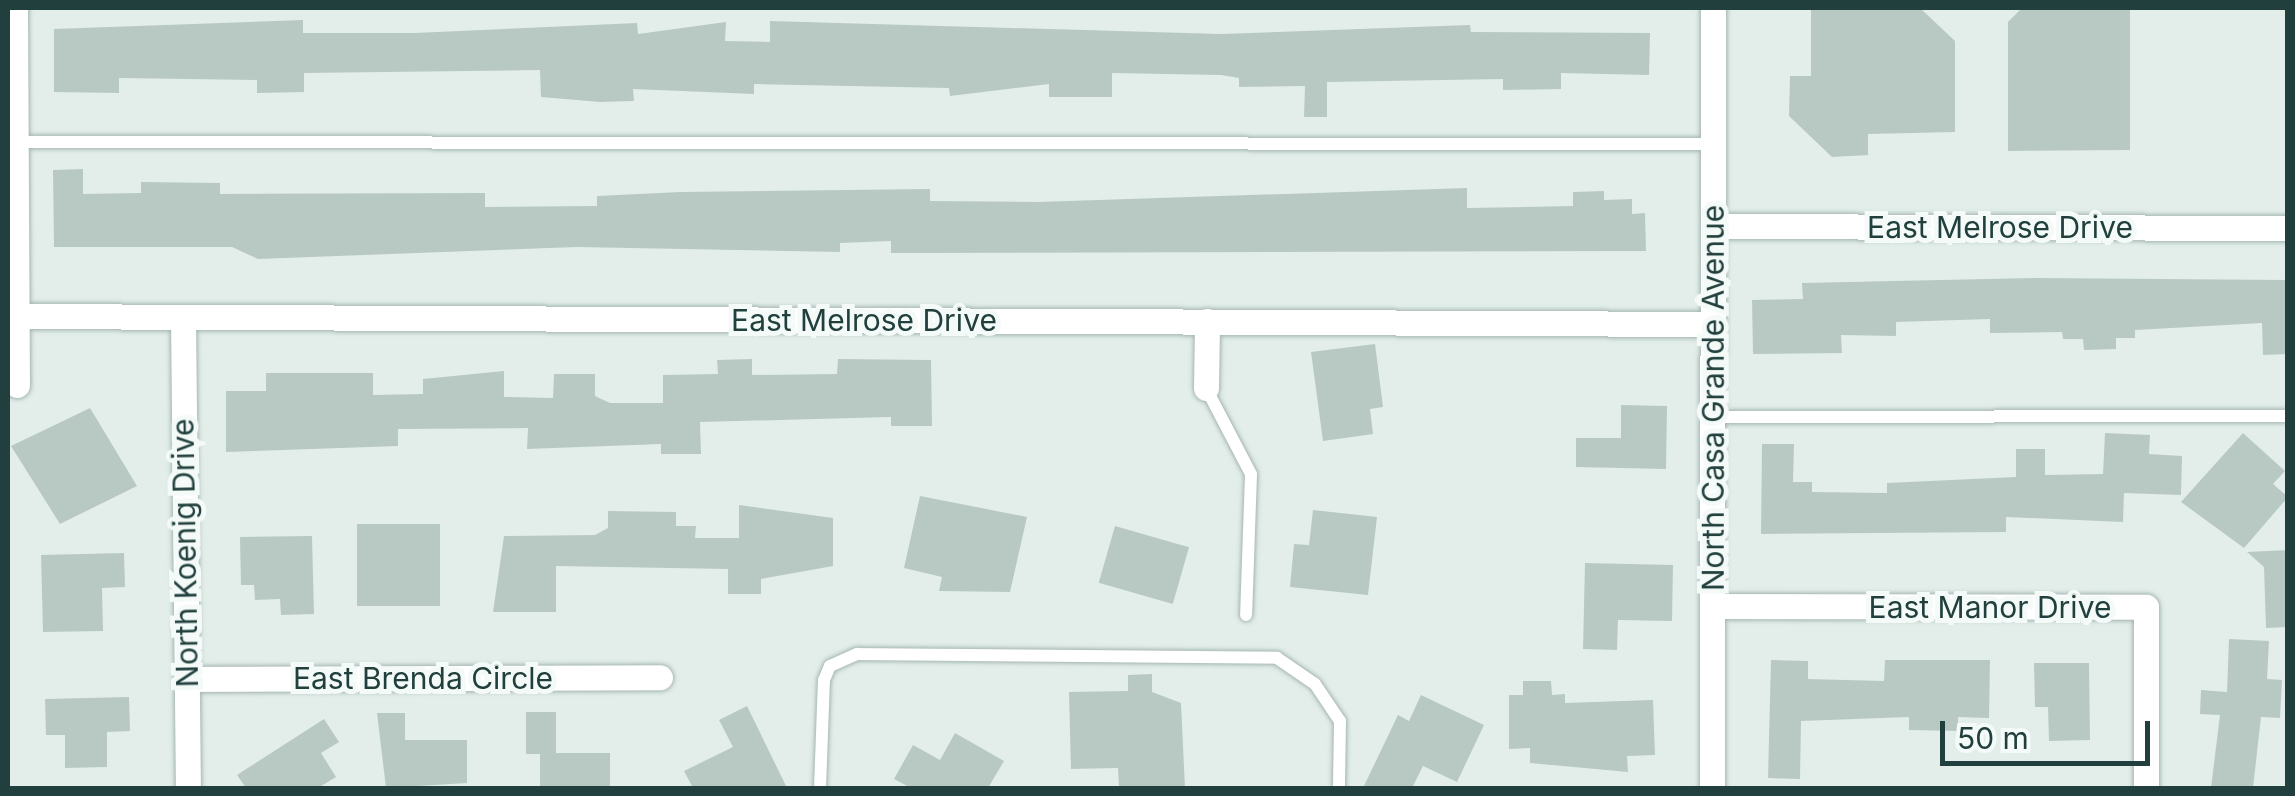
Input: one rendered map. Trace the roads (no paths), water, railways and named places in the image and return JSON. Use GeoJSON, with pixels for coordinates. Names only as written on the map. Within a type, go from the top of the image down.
{"type":"FeatureCollection","features":[{"type":"Feature","properties":{"kind":"street"},"geometry":{"type":"LineString","coordinates":[[12,385],[15,8]]}},
{"type":"Feature","properties":{"kind":"street","name":"North Casa Grande Avenue"},"geometry":{"type":"LineString","coordinates":[[1712,788],[1714,8]]}},
{"type":"Feature","properties":{"kind":"street","name":"East Melrose Drive"},"geometry":{"type":"LineString","coordinates":[[1713,226],[2288,228]]}},
{"type":"Feature","properties":{"kind":"street","name":"East Melrose Drive"},"geometry":{"type":"LineString","coordinates":[[14,316],[1713,324]]}},
{"type":"Feature","properties":{"kind":"street","name":"North Koenig Drive"},"geometry":{"type":"LineString","coordinates":[[183,317],[188,788]]}},
{"type":"Feature","properties":{"kind":"street"},"geometry":{"type":"LineString","coordinates":[[1206,388],[1208,321]]}},
{"type":"Feature","properties":{"kind":"street","name":"East Manor Drive"},"geometry":{"type":"LineString","coordinates":[[1713,606],[2146,607],[2146,788]]}},
{"type":"Feature","properties":{"kind":"street","name":"East Brenda Circle"},"geometry":{"type":"LineString","coordinates":[[186,678],[660,677]]}},
{"type":"Feature","properties":{"kind":"lane"},"geometry":{"type":"LineString","coordinates":[[11,142],[1713,144]]}},
{"type":"Feature","properties":{"kind":"lane"},"geometry":{"type":"LineString","coordinates":[[1206,388],[1252,474],[1246,615]]}},
{"type":"Feature","properties":{"kind":"lane"},"geometry":{"type":"LineString","coordinates":[[1713,418],[2288,416]]}},
{"type":"Feature","properties":{"kind":"lane"},"geometry":{"type":"LineString","coordinates":[[820,788],[824,680],[830,666],[857,654],[1277,658],[1316,684],[1340,721],[1339,788]]}}]}
